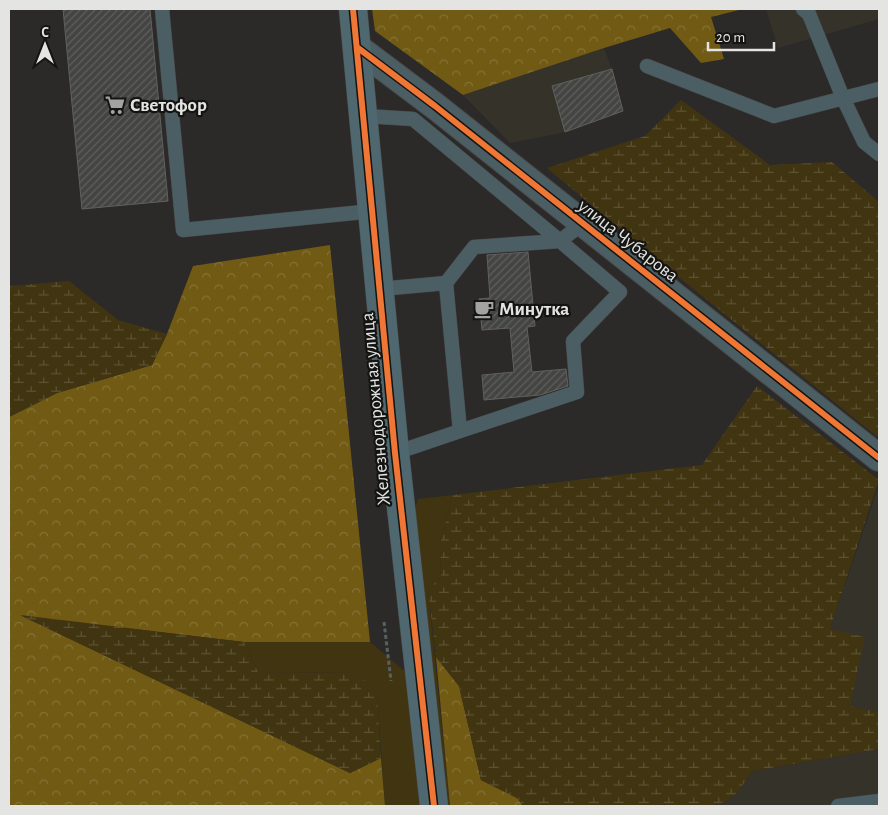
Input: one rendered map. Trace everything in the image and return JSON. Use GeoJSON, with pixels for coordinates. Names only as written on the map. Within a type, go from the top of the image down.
{"type":"FeatureCollection","features":[{"type":"Feature","properties":{"kind":"street","name":"Железнодорожная улица"},"geometry":{"type":"LineString","coordinates":[[354,9],[395,453],[434,806]]}},
{"type":"Feature","properties":{"kind":"street","name":"улица Чубарова"},"geometry":{"type":"LineString","coordinates":[[358,48],[435,106],[879,458]]}},
{"type":"Feature","properties":{"kind":"lane"},"geometry":{"type":"LineString","coordinates":[[162,9],[183,230],[373,211]]}},
{"type":"Feature","properties":{"kind":"lane"},"geometry":{"type":"LineString","coordinates":[[803,9],[809,14],[843,98],[864,142],[879,154]]}},
{"type":"Feature","properties":{"kind":"lane"},"geometry":{"type":"LineString","coordinates":[[647,66],[774,116],[879,89]]}},
{"type":"Feature","properties":{"kind":"lane"},"geometry":{"type":"LineString","coordinates":[[365,116],[413,120],[620,292],[573,341],[577,392],[395,453]]}},
{"type":"Feature","properties":{"kind":"lane"},"geometry":{"type":"LineString","coordinates":[[460,431],[446,283],[474,247],[560,241],[582,224]]}},
{"type":"Feature","properties":{"kind":"lane"},"geometry":{"type":"LineString","coordinates":[[380,289],[446,283]]}},
{"type":"Feature","properties":{"kind":"lane"},"geometry":{"type":"LineString","coordinates":[[838,806],[879,801]]}},
{"type":"Feature","properties":{"kind":"path"},"geometry":{"type":"LineString","coordinates":[[384,622],[391,681]]}},
{"type":"Feature","properties":{"kind":"shaded area"},"geometry":{"type":"Polygon","coordinates":[[[766,9],[879,9],[879,19],[778,48],[766,9]]]}},
{"type":"Feature","properties":{"kind":"shaded area"},"geometry":{"type":"Polygon","coordinates":[[[604,48],[612,69],[623,111],[565,132],[510,143],[463,95],[604,48]]]}},
{"type":"Feature","properties":{"kind":"shaded area"},"geometry":{"type":"Polygon","coordinates":[[[879,485],[879,712],[850,706],[830,629],[879,485]]]}},
{"type":"Feature","properties":{"kind":"shaded area"},"geometry":{"type":"Polygon","coordinates":[[[879,749],[879,806],[711,806],[732,798],[753,771],[879,749]]]}},
{"type":"Feature","properties":{"kind":"green space"},"geometry":{"type":"Polygon","coordinates":[[[372,9],[743,9],[711,17],[724,59],[701,63],[670,28],[463,95],[375,31],[372,9]]]}},
{"type":"Feature","properties":{"kind":"green space"},"geometry":{"type":"Polygon","coordinates":[[[681,100],[770,165],[832,162],[879,202],[879,438],[666,267],[547,168],[645,136],[681,100]]]}},
{"type":"Feature","properties":{"kind":"green space"},"geometry":{"type":"Polygon","coordinates":[[[330,245],[370,642],[244,642],[22,616],[350,773],[381,758],[385,806],[9,806],[9,417],[57,393],[152,365],[167,334],[193,266],[330,245]]]}},
{"type":"Feature","properties":{"kind":"green space"},"geometry":{"type":"Polygon","coordinates":[[[69,281],[118,320],[167,334],[152,365],[57,393],[9,417],[9,286],[69,281]]]}},
{"type":"Feature","properties":{"kind":"green space"},"geometry":{"type":"Polygon","coordinates":[[[757,386],[879,480],[830,629],[865,637],[850,706],[879,712],[879,749],[753,771],[731,798],[724,802],[698,807],[679,807],[663,804],[663,806],[523,806],[517,798],[481,780],[459,686],[436,657],[428,589],[441,577],[440,544],[453,495],[702,465],[757,386]]]}},
{"type":"Feature","properties":{"kind":"green space"},"geometry":{"type":"Polygon","coordinates":[[[453,495],[440,544],[441,577],[428,589],[450,806],[444,806],[413,517],[418,499],[453,495]]]}},
{"type":"Feature","properties":{"kind":"green space"},"geometry":{"type":"Polygon","coordinates":[[[20,615],[244,642],[258,672],[358,673],[377,693],[381,758],[350,773],[20,615]]]}},
{"type":"Feature","properties":{"kind":"green space"},"geometry":{"type":"Polygon","coordinates":[[[244,642],[370,642],[408,674],[424,806],[385,806],[377,694],[358,673],[258,672],[244,642]]]}},
{"type":"Feature","properties":{"kind":"green space"},"geometry":{"type":"Polygon","coordinates":[[[436,657],[459,686],[481,780],[517,798],[523,806],[450,806],[436,657]]]}},
{"type":"Feature","properties":{"kind":"building","name":"Светофор"},"geometry":{"type":"Polygon","coordinates":[[[63,9],[150,9],[168,201],[82,209],[63,9]]]}},
{"type":"Feature","properties":{"kind":"building"},"geometry":{"type":"Polygon","coordinates":[[[612,69],[623,111],[565,132],[552,86],[612,69]]]}},
{"type":"Feature","properties":{"kind":"building"},"geometry":{"type":"Polygon","coordinates":[[[528,252],[535,326],[527,327],[532,372],[566,369],[568,386],[540,395],[484,400],[482,375],[514,372],[510,328],[482,330],[479,299],[490,298],[487,255],[528,252]]]}},
{"type":"Feature","properties":{"kind":"cycle path"},"geometry":{"type":"LineString","coordinates":[[353,9],[395,453],[434,806]]}},
{"type":"Feature","properties":{"kind":"cycle path"},"geometry":{"type":"LineString","coordinates":[[358,48],[435,106],[879,458]]}},
{"type":"Feature","properties":{"kind":"place","name":"Светофор"},"geometry":{"type":"Point","coordinates":[115,105]}},
{"type":"Feature","properties":{"kind":"place","name":"Минутка"},"geometry":{"type":"Point","coordinates":[484,309]}}]}
